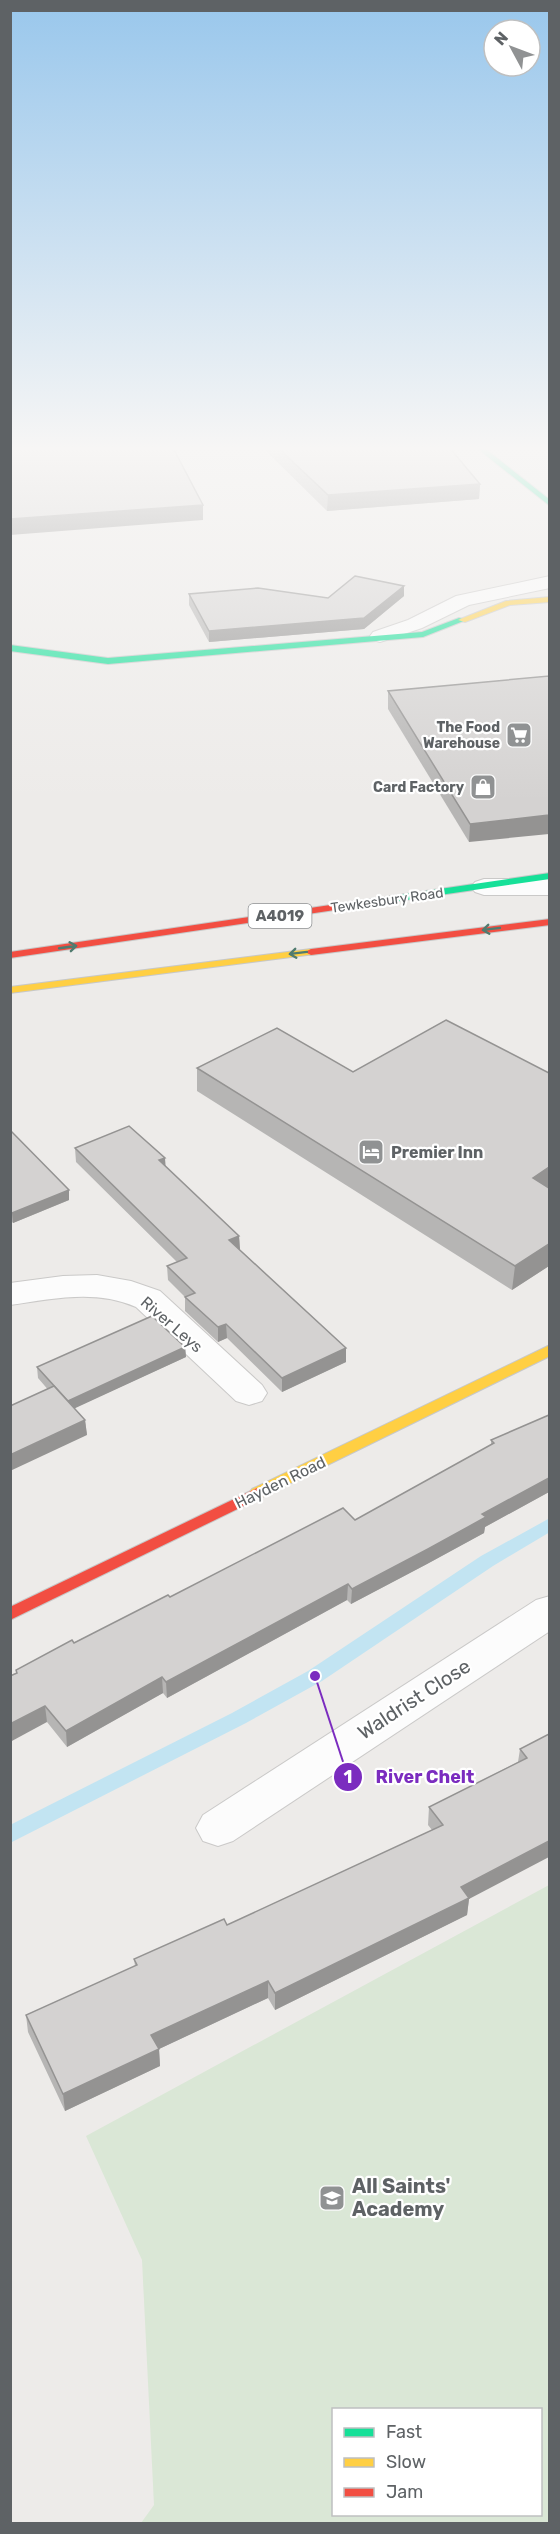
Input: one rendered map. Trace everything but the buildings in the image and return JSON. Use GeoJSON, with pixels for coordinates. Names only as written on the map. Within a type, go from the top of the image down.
{"type":"FeatureCollection","features":[{"type":"Feature","properties":{"kind":"main road"},"geometry":{"type":"LineString","coordinates":[[10,648],[108,661],[423,634],[509,603],[549,598]]}},
{"type":"Feature","properties":{"kind":"main road","name":"Tewkesbury Road"},"geometry":{"type":"LineString","coordinates":[[10,955],[549,876]]}},
{"type":"Feature","properties":{"kind":"main road","name":"A4019"},"geometry":{"type":"LineString","coordinates":[[10,990],[549,922]]}},
{"type":"Feature","properties":{"kind":"main road","name":"Hayden Road"},"geometry":{"type":"LineString","coordinates":[[10,1614],[549,1350]]}},
{"type":"Feature","properties":{"kind":"street"},"geometry":{"type":"LineString","coordinates":[[380,636],[422,621],[463,600],[549,582]]}},
{"type":"Feature","properties":{"kind":"street"},"geometry":{"type":"LineString","coordinates":[[470,888],[549,887]]}},
{"type":"Feature","properties":{"kind":"street","name":"River Leys"},"geometry":{"type":"LineString","coordinates":[[10,1293],[90,1284],[110,1285],[131,1290],[148,1299],[249,1393]]}},
{"type":"Feature","properties":{"kind":"street","name":"Waldrist Close"},"geometry":{"type":"LineString","coordinates":[[218,1828],[549,1611]]}},
{"type":"Feature","properties":{"kind":"green space","name":"All Saints' Academy"},"geometry":{"type":"Polygon","coordinates":[[[549,1885],[549,2523],[141,2523],[154,2505],[142,2260],[86,2136],[549,1885]]]}},
{"type":"Feature","properties":{"kind":"waterway"},"geometry":{"type":"LineString","coordinates":[[10,1835],[239,1718],[315,1676],[487,1561],[550,1524]]}},
{"type":"Feature","properties":{"kind":"traffic: fast"},"geometry":{"type":"LineString","coordinates":[[10,648],[108,661],[423,634],[462,620]]}},
{"type":"Feature","properties":{"kind":"traffic: fast"},"geometry":{"type":"LineString","coordinates":[[378,901],[550,876]]}},
{"type":"Feature","properties":{"kind":"traffic: slow"},"geometry":{"type":"LineString","coordinates":[[462,620],[509,603],[550,599]]}},
{"type":"Feature","properties":{"kind":"traffic: slow"},"geometry":{"type":"LineString","coordinates":[[10,990],[311,952]]}},
{"type":"Feature","properties":{"kind":"traffic: slow"},"geometry":{"type":"LineString","coordinates":[[257,1493],[550,1350]]}},
{"type":"Feature","properties":{"kind":"traffic: jam"},"geometry":{"type":"LineString","coordinates":[[10,955],[378,901]]}},
{"type":"Feature","properties":{"kind":"traffic: jam"},"geometry":{"type":"LineString","coordinates":[[311,952],[550,922]]}},
{"type":"Feature","properties":{"kind":"traffic: jam"},"geometry":{"type":"LineString","coordinates":[[10,1614],[257,1493]]}},
{"type":"Feature","properties":{"kind":"place","name":"The Food Warehouse"},"geometry":{"type":"Point","coordinates":[519,735]}},
{"type":"Feature","properties":{"kind":"place","name":"Card Factory"},"geometry":{"type":"Point","coordinates":[483,787]}},
{"type":"Feature","properties":{"kind":"place","name":"Premier Inn"},"geometry":{"type":"Point","coordinates":[371,1152]}},
{"type":"Feature","properties":{"kind":"place","name":"River Chelt"},"geometry":{"type":"Point","coordinates":[315,1676]}},
{"type":"Feature","properties":{"kind":"place","name":"All Saints' Academy"},"geometry":{"type":"Point","coordinates":[332,2198]}}]}
